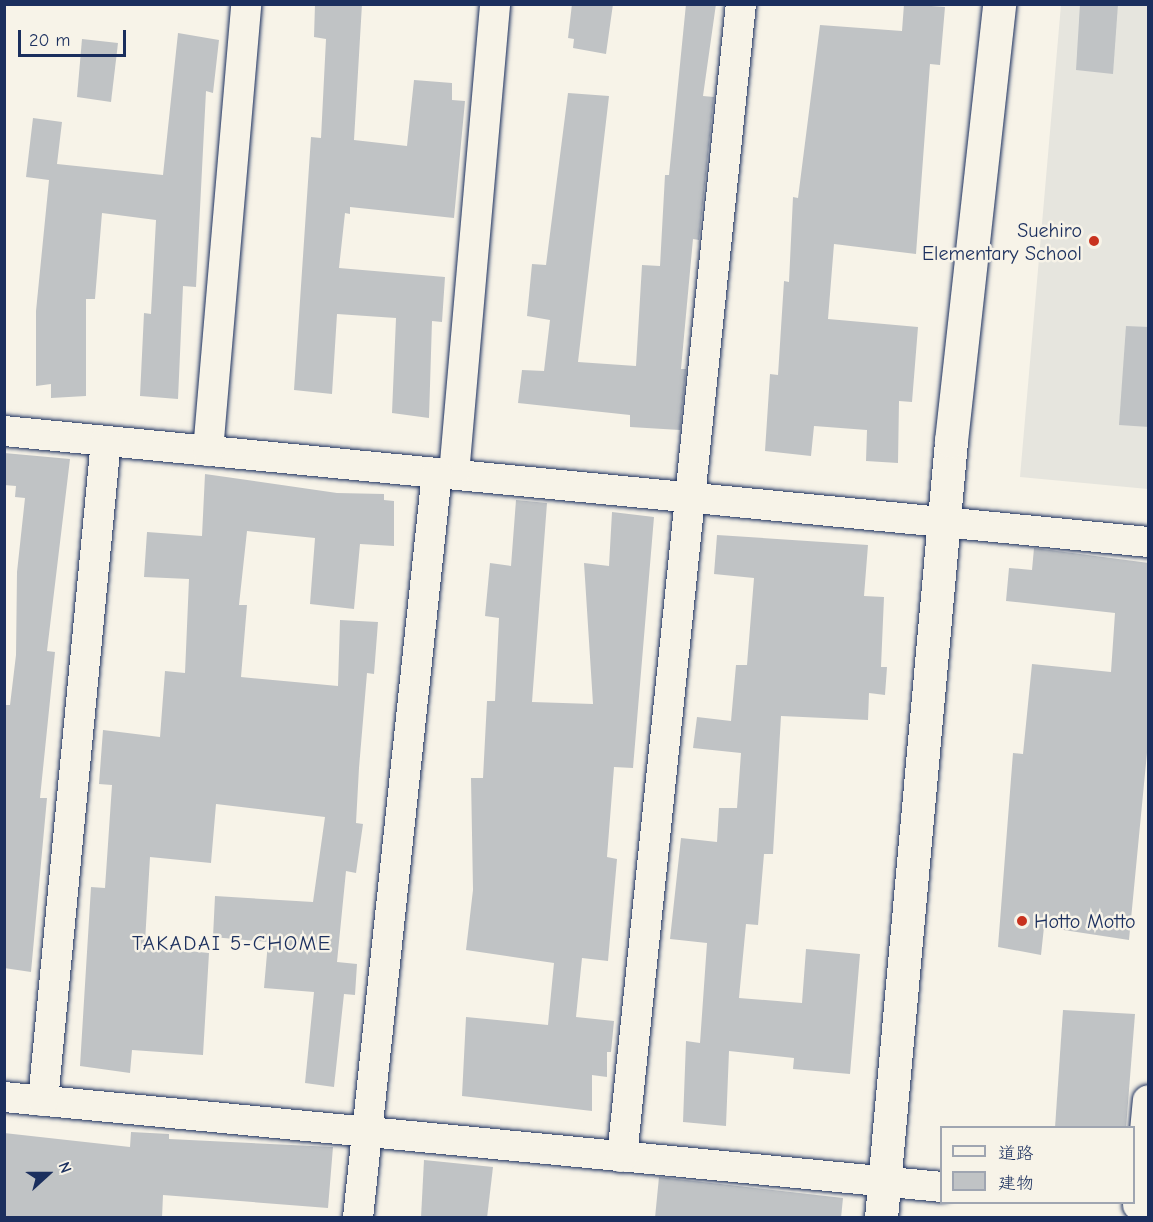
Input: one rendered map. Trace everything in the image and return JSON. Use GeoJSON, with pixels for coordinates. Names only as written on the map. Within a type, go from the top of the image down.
{"type":"FeatureCollection","features":[{"type":"Feature","properties":{"kind":"street"},"geometry":{"type":"LineString","coordinates":[[208,451],[246,4]]}},
{"type":"Feature","properties":{"kind":"street"},"geometry":{"type":"LineString","coordinates":[[358,1218],[446,474],[495,4]]}},
{"type":"Feature","properties":{"kind":"street"},"geometry":{"type":"LineString","coordinates":[[622,1157],[688,497],[741,4]]}},
{"type":"Feature","properties":{"kind":"street"},"geometry":{"type":"LineString","coordinates":[[881,1218],[946,522],[951,441],[999,4]]}},
{"type":"Feature","properties":{"kind":"street"},"geometry":{"type":"LineString","coordinates":[[4,431],[1149,542]]}},
{"type":"Feature","properties":{"kind":"street"},"geometry":{"type":"LineString","coordinates":[[43,1101],[106,441]]}},
{"type":"Feature","properties":{"kind":"street"},"geometry":{"type":"LineString","coordinates":[[4,1097],[940,1187]]}},
{"type":"Feature","properties":{"kind":"street"},"geometry":{"type":"LineString","coordinates":[[1135,1191],[1149,1100]]}},
{"type":"Feature","properties":{"kind":"shaded area","name":"Suehiro Elementary School"},"geometry":{"type":"Polygon","coordinates":[[[1061,5],[1148,5],[1148,489],[1020,477],[1061,5]]]}},
{"type":"Feature","properties":{"kind":"building"},"geometry":{"type":"Polygon","coordinates":[[[315,4],[362,4],[354,140],[407,146],[414,80],[452,83],[452,100],[465,101],[454,218],[350,207],[350,214],[345,213],[339,268],[445,277],[442,322],[432,321],[429,418],[392,413],[396,318],[337,314],[332,394],[294,390],[311,137],[321,138],[326,39],[314,37],[315,4]]]}},
{"type":"Feature","properties":{"kind":"building"},"geometry":{"type":"Polygon","coordinates":[[[572,4],[613,4],[606,54],[573,48],[574,39],[568,38],[572,4]]]}},
{"type":"Feature","properties":{"kind":"building"},"geometry":{"type":"Polygon","coordinates":[[[686,4],[716,4],[703,96],[714,97],[699,240],[693,239],[681,369],[686,369],[680,430],[630,427],[630,415],[518,403],[522,370],[544,371],[550,320],[527,316],[532,264],[546,265],[568,93],[609,96],[578,362],[636,366],[642,265],[660,266],[665,175],[669,175],[686,4]]]}},
{"type":"Feature","properties":{"kind":"building"},"geometry":{"type":"Polygon","coordinates":[[[904,4],[945,7],[940,65],[930,64],[916,254],[834,244],[828,319],[918,327],[912,402],[899,401],[898,463],[866,461],[867,430],[814,426],[811,456],[765,451],[770,374],[778,375],[784,281],[789,282],[793,197],[798,198],[820,25],[902,31],[904,4]]]}},
{"type":"Feature","properties":{"kind":"building"},"geometry":{"type":"Polygon","coordinates":[[[1080,4],[1118,4],[1113,74],[1076,70],[1080,4]]]}},
{"type":"Feature","properties":{"kind":"building"},"geometry":{"type":"Polygon","coordinates":[[[178,33],[219,40],[213,93],[206,91],[196,287],[183,286],[178,399],[140,396],[144,313],[151,314],[156,220],[102,213],[95,299],[86,299],[86,396],[51,398],[51,384],[36,386],[36,311],[49,180],[26,177],[33,118],[62,122],[57,164],[163,175],[178,33]]]}},
{"type":"Feature","properties":{"kind":"building"},"geometry":{"type":"Polygon","coordinates":[[[82,39],[118,43],[111,102],[77,97],[82,39]]]}},
{"type":"Feature","properties":{"kind":"building"},"geometry":{"type":"Polygon","coordinates":[[[1126,326],[1149,327],[1149,427],[1119,425],[1126,326]]]}},
{"type":"Feature","properties":{"kind":"building"},"geometry":{"type":"Polygon","coordinates":[[[4,453],[70,459],[47,651],[55,652],[40,798],[47,798],[31,972],[4,968],[4,705],[10,705],[16,655],[17,572],[25,498],[15,497],[16,486],[4,485],[4,453]]]}},
{"type":"Feature","properties":{"kind":"building"},"geometry":{"type":"Polygon","coordinates":[[[205,474],[337,493],[384,494],[384,500],[394,501],[394,546],[360,544],[354,609],[310,604],[315,538],[247,531],[239,605],[247,605],[241,677],[338,686],[340,620],[378,622],[374,674],[367,673],[359,768],[356,823],[363,824],[356,873],[346,871],[337,962],[357,964],[355,995],[344,994],[334,1087],[305,1083],[314,992],[264,988],[268,942],[213,937],[215,896],[313,902],[325,817],[216,804],[211,863],[150,857],[145,942],[148,947],[209,953],[203,1055],[132,1050],[130,1073],[80,1066],[91,887],[105,888],[112,785],[99,784],[103,730],[160,737],[165,671],[185,673],[189,579],[144,577],[147,532],[202,536],[205,474]]]}},
{"type":"Feature","properties":{"kind":"building"},"geometry":{"type":"Polygon","coordinates":[[[516,500],[547,503],[532,702],[593,704],[584,563],[609,566],[612,512],[654,517],[633,768],[614,767],[607,857],[617,859],[608,961],[582,958],[576,1017],[614,1021],[611,1052],[607,1052],[607,1077],[592,1075],[592,1111],[462,1096],[466,1017],[548,1025],[554,963],[466,950],[473,890],[471,778],[483,778],[487,701],[495,701],[499,618],[485,616],[490,563],[511,566],[516,500]]]}},
{"type":"Feature","properties":{"kind":"building"},"geometry":{"type":"Polygon","coordinates":[[[717,535],[868,545],[864,596],[884,597],[881,667],[887,667],[885,695],[869,693],[868,720],[781,716],[773,854],[764,854],[758,925],[746,924],[739,998],[802,1003],[806,949],[860,954],[850,1074],[793,1069],[794,1058],[729,1051],[726,1126],[683,1122],[686,1041],[700,1043],[707,943],[670,939],[681,838],[717,842],[719,808],[737,808],[741,753],[693,748],[697,717],[731,721],[736,665],[747,665],[754,578],[714,574],[717,535]]]}},
{"type":"Feature","properties":{"kind":"building"},"geometry":{"type":"Polygon","coordinates":[[[1034,548],[1149,563],[1149,732],[1129,940],[1044,927],[1041,955],[998,947],[1013,753],[1023,754],[1032,664],[1111,672],[1115,613],[1006,601],[1009,568],[1032,570],[1034,548]]]}},
{"type":"Feature","properties":{"kind":"building"},"geometry":{"type":"Polygon","coordinates":[[[1063,1010],[1135,1014],[1126,1126],[1055,1126],[1063,1010]]]}},
{"type":"Feature","properties":{"kind":"building"},"geometry":{"type":"Polygon","coordinates":[[[131,1132],[169,1134],[169,1139],[333,1147],[328,1208],[163,1195],[162,1218],[4,1218],[4,1133],[130,1147],[131,1132]]]}},
{"type":"Feature","properties":{"kind":"building"},"geometry":{"type":"Polygon","coordinates":[[[424,1160],[493,1167],[487,1218],[421,1218],[424,1160]]]}},
{"type":"Feature","properties":{"kind":"building"},"geometry":{"type":"Polygon","coordinates":[[[659,1177],[843,1198],[841,1218],[655,1218],[659,1177]]]}},
{"type":"Feature","properties":{"kind":"place","name":"Suehiro Elementary School"},"geometry":{"type":"Point","coordinates":[1094,241]}},
{"type":"Feature","properties":{"kind":"place","name":"Hotto Motto"},"geometry":{"type":"Point","coordinates":[1022,921]}},
{"type":"Feature","properties":{"kind":"district","name":"TAKADAI 5-CHOME"},"geometry":{"type":"Point","coordinates":[232,943]}}]}
